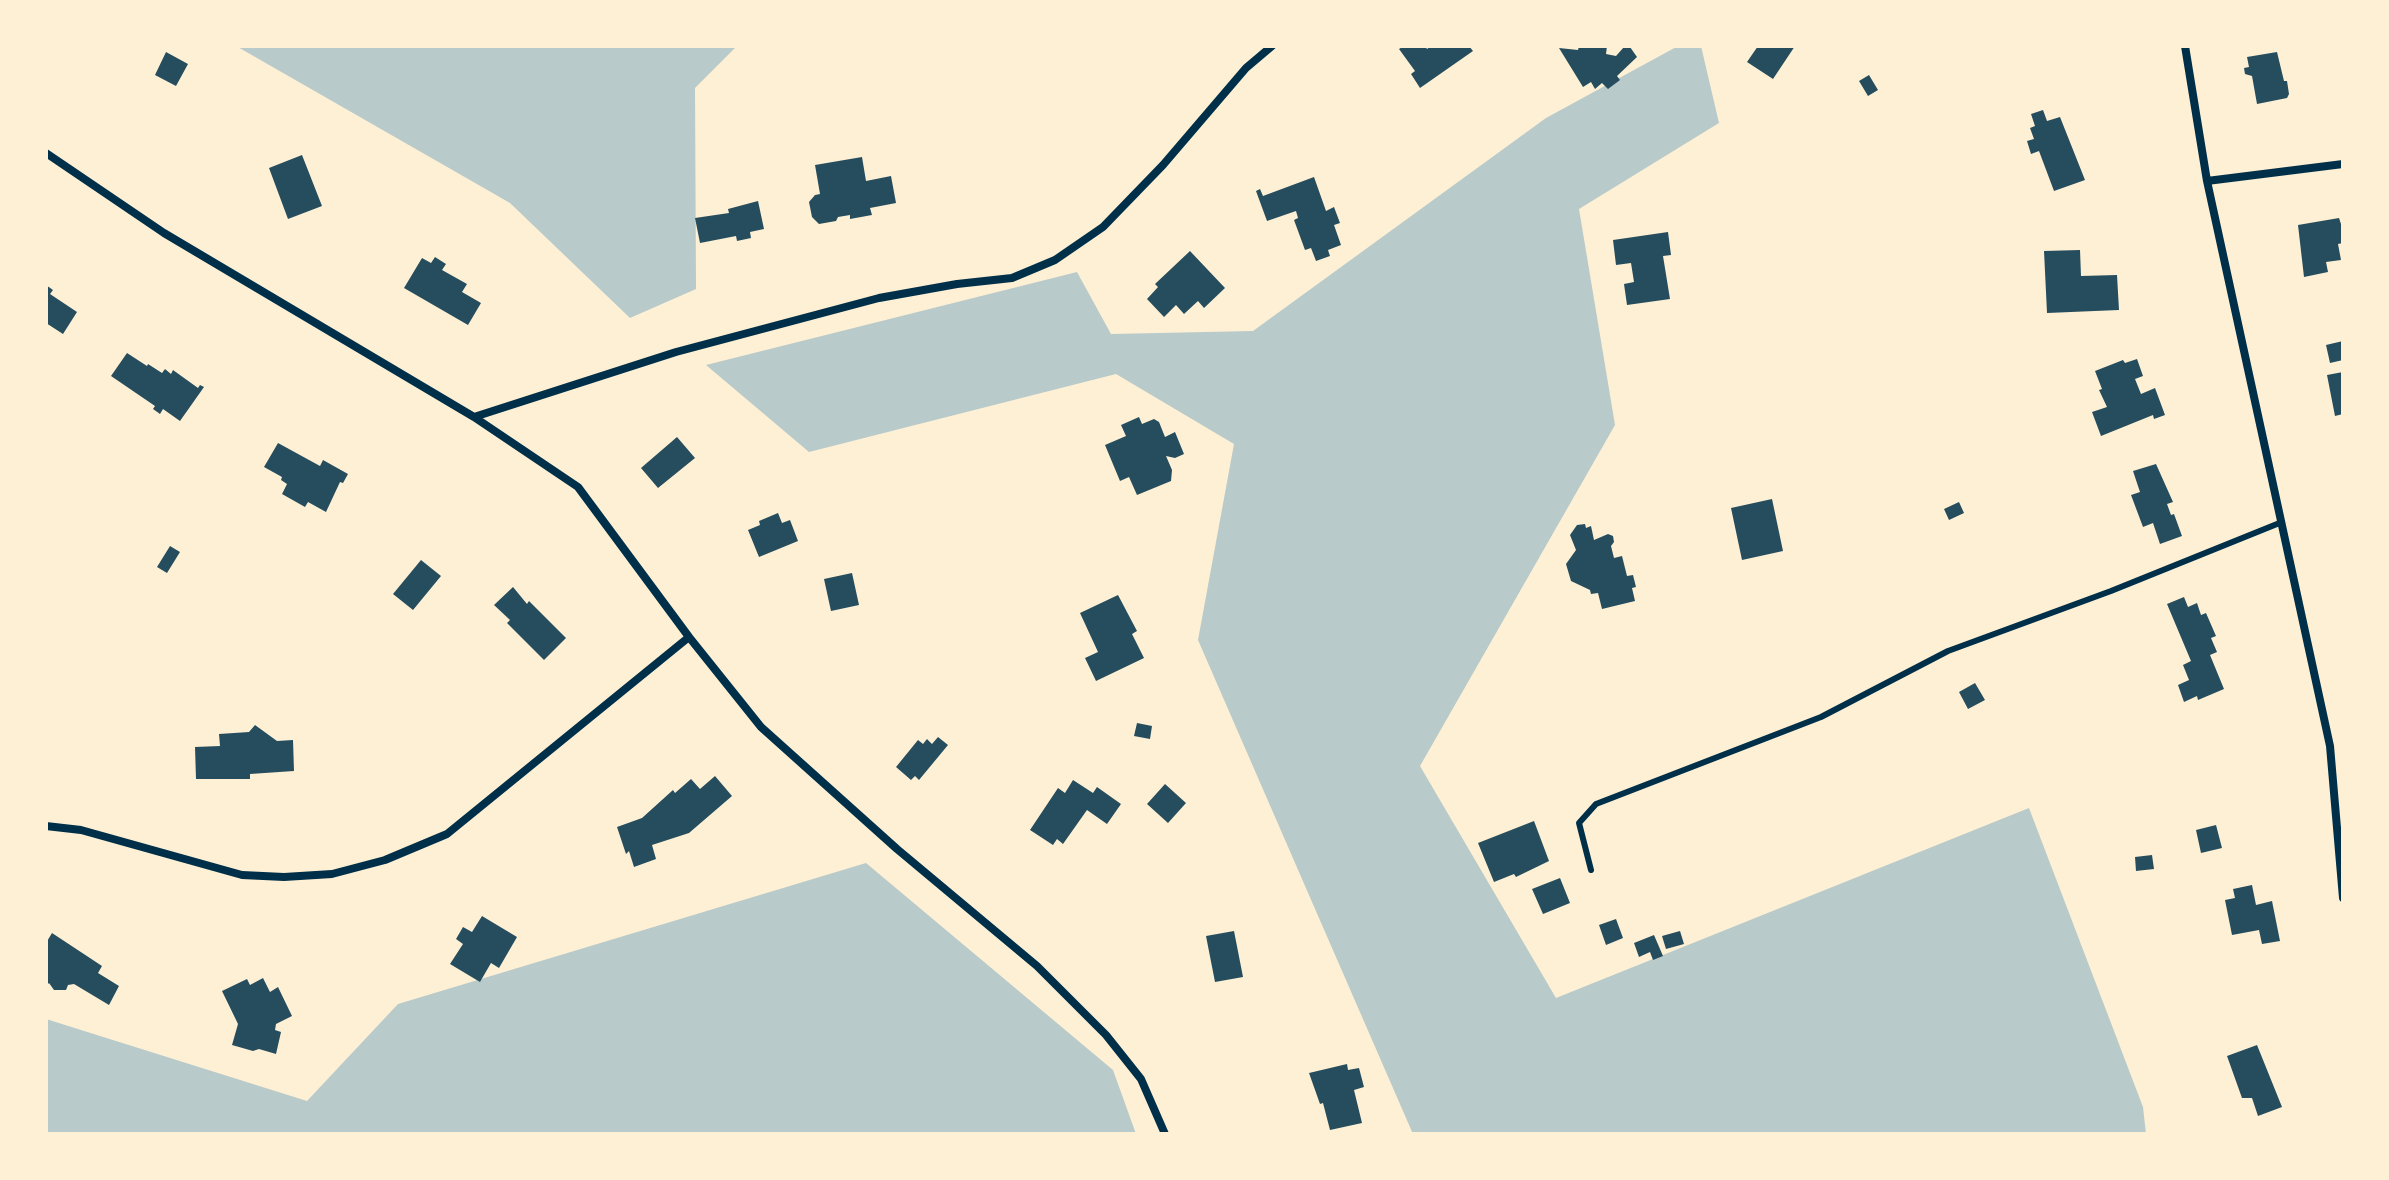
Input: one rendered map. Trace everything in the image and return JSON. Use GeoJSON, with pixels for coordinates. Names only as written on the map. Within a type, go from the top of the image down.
{"type":"FeatureCollection","features":[{"type":"Feature","properties":{"kind":"street"},"geometry":{"type":"LineString","coordinates":[[474,417],[676,352],[879,298],[1012,278],[1055,260],[1103,227],[1163,165],[1246,68],[1272,46]]}},
{"type":"Feature","properties":{"kind":"street"},"geometry":{"type":"LineString","coordinates":[[2185,46],[2207,181],[2330,746],[2343,898]]}},
{"type":"Feature","properties":{"kind":"street"},"geometry":{"type":"LineString","coordinates":[[46,153],[164,233],[474,417],[578,487],[689,637],[761,727],[897,849],[1037,966],[1106,1035],[1141,1079],[1165,1134]]}},
{"type":"Feature","properties":{"kind":"street"},"geometry":{"type":"LineString","coordinates":[[2207,181],[2343,164]]}},
{"type":"Feature","properties":{"kind":"street"},"geometry":{"type":"LineString","coordinates":[[46,826],[81,830],[242,875],[284,877],[332,874],[385,860],[447,834],[689,637]]}},
{"type":"Feature","properties":{"kind":"lane"},"geometry":{"type":"LineString","coordinates":[[1591,870],[1579,823],[1596,804],[1821,717],[1948,651],[2111,591],[2283,522]]}},
{"type":"Feature","properties":{"kind":"shaded area"},"geometry":{"type":"Polygon","coordinates":[[[236,46],[737,46],[695,88],[696,289],[630,318],[510,203],[236,46]]]}},
{"type":"Feature","properties":{"kind":"shaded area"},"geometry":{"type":"Polygon","coordinates":[[[1678,46],[1701,46],[1719,123],[1579,209],[1615,425],[1420,766],[1556,998],[2029,808],[2143,1107],[2146,1134],[1413,1134],[1198,640],[1234,444],[1116,374],[809,452],[706,365],[1077,272],[1111,334],[1253,331],[1546,118],[1678,46]]]}},
{"type":"Feature","properties":{"kind":"shaded area"},"geometry":{"type":"Polygon","coordinates":[[[866,863],[1113,1070],[1136,1134],[46,1134],[46,1019],[307,1101],[398,1004],[866,863]]]}},
{"type":"Feature","properties":{"kind":"building"},"geometry":{"type":"Polygon","coordinates":[[[1404,46],[1425,46],[1427,49],[1431,46],[1469,46],[1473,51],[1420,88],[1411,74],[1415,71],[1399,49],[1404,46]]]}},
{"type":"Feature","properties":{"kind":"building"},"geometry":{"type":"Polygon","coordinates":[[[1579,46],[1607,46],[1606,54],[1616,56],[1624,47],[1630,47],[1637,57],[1617,76],[1620,80],[1608,89],[1602,83],[1595,89],[1591,82],[1583,87],[1559,48],[1578,50],[1579,46]]]}},
{"type":"Feature","properties":{"kind":"building"},"geometry":{"type":"Polygon","coordinates":[[[1758,46],[1795,46],[1773,79],[1747,62],[1758,46]]]}},
{"type":"Feature","properties":{"kind":"building"},"geometry":{"type":"Polygon","coordinates":[[[166,52],[188,64],[176,86],[155,75],[166,52]]]}},
{"type":"Feature","properties":{"kind":"building"},"geometry":{"type":"Polygon","coordinates":[[[2277,52],[2289,94],[2287,98],[2257,104],[2252,76],[2245,74],[2244,68],[2249,67],[2247,57],[2277,52]]]}},
{"type":"Feature","properties":{"kind":"building"},"geometry":{"type":"Polygon","coordinates":[[[1869,75],[1878,90],[1868,96],[1859,81],[1869,75]]]}},
{"type":"Feature","properties":{"kind":"building"},"geometry":{"type":"Polygon","coordinates":[[[2043,110],[2047,121],[2060,117],[2085,180],[2054,191],[2039,151],[2031,154],[2027,141],[2034,139],[2030,128],[2035,126],[2031,114],[2043,110]]]}},
{"type":"Feature","properties":{"kind":"building"},"geometry":{"type":"Polygon","coordinates":[[[302,155],[322,206],[288,219],[269,168],[302,155]]]}},
{"type":"Feature","properties":{"kind":"building"},"geometry":{"type":"Polygon","coordinates":[[[862,157],[866,181],[891,176],[896,203],[870,208],[872,215],[850,219],[850,215],[838,217],[836,221],[819,224],[812,217],[809,202],[820,194],[815,165],[862,157]]]}},
{"type":"Feature","properties":{"kind":"building"},"geometry":{"type":"Polygon","coordinates":[[[1314,177],[1326,211],[1334,207],[1340,223],[1334,225],[1341,245],[1328,250],[1330,256],[1316,261],[1311,248],[1305,250],[1294,220],[1298,218],[1296,211],[1267,221],[1256,191],[1260,189],[1263,196],[1314,177]]]}},
{"type":"Feature","properties":{"kind":"building"},"geometry":{"type":"Polygon","coordinates":[[[758,201],[764,229],[750,232],[751,238],[737,241],[736,236],[700,243],[695,218],[729,213],[728,209],[758,201]]]}},
{"type":"Feature","properties":{"kind":"building"},"geometry":{"type":"Polygon","coordinates":[[[2339,218],[2343,230],[2343,243],[2338,244],[2341,260],[2326,262],[2328,272],[2304,277],[2298,225],[2339,218]]]}},
{"type":"Feature","properties":{"kind":"building"},"geometry":{"type":"Polygon","coordinates":[[[1668,232],[1671,255],[1663,256],[1670,299],[1627,305],[1624,284],[1634,282],[1631,263],[1616,265],[1613,240],[1668,232]]]}},
{"type":"Feature","properties":{"kind":"building"},"geometry":{"type":"Polygon","coordinates":[[[2080,250],[2081,276],[2117,275],[2119,310],[2047,313],[2044,251],[2080,250]]]}},
{"type":"Feature","properties":{"kind":"building"},"geometry":{"type":"Polygon","coordinates":[[[1190,251],[1225,288],[1204,308],[1198,301],[1184,314],[1176,305],[1164,317],[1147,299],[1158,287],[1155,284],[1190,251]]]}},
{"type":"Feature","properties":{"kind":"building"},"geometry":{"type":"Polygon","coordinates":[[[435,257],[446,264],[442,270],[467,284],[462,292],[481,303],[468,325],[404,288],[422,258],[431,263],[435,257]]]}},
{"type":"Feature","properties":{"kind":"building"},"geometry":{"type":"Polygon","coordinates":[[[46,285],[53,290],[50,294],[77,312],[63,334],[46,323],[46,285]]]}},
{"type":"Feature","properties":{"kind":"building"},"geometry":{"type":"Polygon","coordinates":[[[2343,341],[2343,360],[2330,363],[2326,345],[2343,341]]]}},
{"type":"Feature","properties":{"kind":"building"},"geometry":{"type":"Polygon","coordinates":[[[127,353],[162,373],[165,369],[171,374],[173,370],[198,388],[200,385],[204,387],[180,421],[163,409],[160,414],[153,409],[155,406],[111,376],[127,353]]]}},
{"type":"Feature","properties":{"kind":"building"},"geometry":{"type":"Polygon","coordinates":[[[2137,359],[2143,376],[2135,379],[2141,394],[2155,388],[2165,415],[2154,419],[2153,415],[2101,436],[2092,412],[2107,407],[2095,371],[2123,360],[2125,363],[2137,359]]]}},
{"type":"Feature","properties":{"kind":"building"},"geometry":{"type":"Polygon","coordinates":[[[2343,372],[2343,414],[2335,416],[2327,375],[2343,372]]]}},
{"type":"Feature","properties":{"kind":"building"},"geometry":{"type":"Polygon","coordinates":[[[1139,417],[1142,424],[1154,419],[1159,422],[1165,437],[1175,432],[1184,454],[1175,458],[1166,456],[1172,470],[1171,481],[1137,495],[1129,477],[1120,481],[1105,445],[1126,436],[1121,425],[1139,417]]]}},
{"type":"Feature","properties":{"kind":"building"},"geometry":{"type":"Polygon","coordinates":[[[677,437],[695,458],[658,488],[641,468],[677,437]]]}},
{"type":"Feature","properties":{"kind":"building"},"geometry":{"type":"Polygon","coordinates":[[[278,443],[320,466],[323,460],[348,474],[343,483],[340,482],[326,512],[308,502],[305,507],[282,494],[287,484],[281,480],[282,477],[264,467],[278,443]]]}},
{"type":"Feature","properties":{"kind":"building"},"geometry":{"type":"Polygon","coordinates":[[[2156,464],[2173,502],[2167,504],[2182,536],[2160,544],[2153,523],[2143,527],[2131,495],[2140,492],[2133,471],[2156,464]]]}},
{"type":"Feature","properties":{"kind":"building"},"geometry":{"type":"Polygon","coordinates":[[[1772,499],[1783,551],[1742,560],[1731,508],[1772,499]]]}},
{"type":"Feature","properties":{"kind":"building"},"geometry":{"type":"Polygon","coordinates":[[[1959,502],[1964,513],[1949,520],[1944,509],[1959,502]]]}},
{"type":"Feature","properties":{"kind":"building"},"geometry":{"type":"Polygon","coordinates":[[[778,513],[782,523],[790,520],[798,541],[759,557],[748,530],[760,525],[759,521],[778,513]]]}},
{"type":"Feature","properties":{"kind":"building"},"geometry":{"type":"Polygon","coordinates":[[[1585,524],[1586,528],[1591,526],[1594,540],[1608,534],[1613,536],[1611,546],[1614,558],[1622,556],[1627,576],[1633,575],[1635,601],[1602,609],[1598,593],[1591,594],[1590,590],[1571,581],[1566,564],[1576,550],[1570,535],[1577,525],[1585,524]]]}},
{"type":"Feature","properties":{"kind":"building"},"geometry":{"type":"Polygon","coordinates":[[[170,546],[180,552],[167,573],[157,567],[170,546]]]}},
{"type":"Feature","properties":{"kind":"building"},"geometry":{"type":"Polygon","coordinates":[[[421,560],[441,576],[413,610],[393,594],[421,560]]]}},
{"type":"Feature","properties":{"kind":"building"},"geometry":{"type":"Polygon","coordinates":[[[852,573],[859,605],[831,611],[824,579],[852,573]]]}},
{"type":"Feature","properties":{"kind":"building"},"geometry":{"type":"Polygon","coordinates":[[[513,587],[527,604],[529,601],[566,638],[544,660],[507,623],[510,620],[494,605],[513,587]]]}},
{"type":"Feature","properties":{"kind":"building"},"geometry":{"type":"Polygon","coordinates":[[[1118,595],[1137,631],[1132,634],[1144,658],[1096,681],[1085,658],[1098,652],[1080,613],[1118,595]]]}},
{"type":"Feature","properties":{"kind":"building"},"geometry":{"type":"Polygon","coordinates":[[[2184,597],[2188,607],[2197,603],[2201,615],[2206,613],[2216,636],[2211,638],[2217,652],[2210,655],[2224,689],[2198,700],[2197,696],[2184,702],[2178,685],[2189,680],[2183,665],[2191,661],[2167,604],[2184,597]]]}},
{"type":"Feature","properties":{"kind":"building"},"geometry":{"type":"Polygon","coordinates":[[[1975,683],[1985,700],[1968,709],[1959,692],[1975,683]]]}},
{"type":"Feature","properties":{"kind":"building"},"geometry":{"type":"Polygon","coordinates":[[[1137,723],[1152,726],[1150,739],[1134,736],[1137,723]]]}},
{"type":"Feature","properties":{"kind":"building"},"geometry":{"type":"Polygon","coordinates":[[[255,725],[277,741],[293,740],[294,771],[250,774],[250,779],[196,779],[195,747],[220,746],[219,734],[249,732],[255,725]]]}},
{"type":"Feature","properties":{"kind":"building"},"geometry":{"type":"Polygon","coordinates":[[[938,737],[948,745],[919,780],[915,776],[911,780],[896,767],[918,740],[923,744],[927,739],[932,744],[938,737]]]}},
{"type":"Feature","properties":{"kind":"building"},"geometry":{"type":"Polygon","coordinates":[[[715,776],[732,796],[689,833],[652,845],[656,859],[634,867],[617,827],[642,818],[673,790],[675,793],[691,779],[700,789],[715,776]]]}},
{"type":"Feature","properties":{"kind":"building"},"geometry":{"type":"Polygon","coordinates":[[[1073,780],[1093,793],[1097,787],[1121,804],[1107,824],[1087,810],[1063,844],[1057,839],[1053,845],[1030,830],[1058,788],[1065,793],[1073,780]]]}},
{"type":"Feature","properties":{"kind":"building"},"geometry":{"type":"Polygon","coordinates":[[[1165,784],[1186,803],[1168,823],[1147,804],[1165,784]]]}},
{"type":"Feature","properties":{"kind":"building"},"geometry":{"type":"Polygon","coordinates":[[[1534,821],[1549,861],[1516,877],[1514,874],[1494,882],[1478,843],[1534,821]]]}},
{"type":"Feature","properties":{"kind":"building"},"geometry":{"type":"Polygon","coordinates":[[[2216,825],[2222,848],[2201,853],[2196,830],[2216,825]]]}},
{"type":"Feature","properties":{"kind":"building"},"geometry":{"type":"Polygon","coordinates":[[[2152,855],[2154,869],[2136,871],[2135,857],[2152,855]]]}},
{"type":"Feature","properties":{"kind":"building"},"geometry":{"type":"Polygon","coordinates":[[[1560,878],[1570,903],[1543,914],[1532,889],[1560,878]]]}},
{"type":"Feature","properties":{"kind":"building"},"geometry":{"type":"Polygon","coordinates":[[[2252,885],[2256,905],[2272,901],[2280,941],[2262,944],[2259,930],[2232,935],[2225,900],[2235,898],[2233,889],[2252,885]]]}},
{"type":"Feature","properties":{"kind":"building"},"geometry":{"type":"Polygon","coordinates":[[[482,916],[517,937],[499,968],[491,963],[480,982],[450,964],[463,944],[456,939],[463,927],[472,932],[482,916]]]}},
{"type":"Feature","properties":{"kind":"building"},"geometry":{"type":"Polygon","coordinates":[[[1616,919],[1623,938],[1606,945],[1599,925],[1616,919]]]}},
{"type":"Feature","properties":{"kind":"building"},"geometry":{"type":"Polygon","coordinates":[[[1234,931],[1243,977],[1215,982],[1206,936],[1234,931]]]}},
{"type":"Feature","properties":{"kind":"building"},"geometry":{"type":"Polygon","coordinates":[[[1680,931],[1684,944],[1666,949],[1662,936],[1680,931]]]}},
{"type":"Feature","properties":{"kind":"building"},"geometry":{"type":"Polygon","coordinates":[[[52,933],[102,966],[98,973],[119,986],[109,1005],[74,984],[68,985],[66,990],[54,990],[49,983],[46,986],[46,943],[52,933]]]}},
{"type":"Feature","properties":{"kind":"building"},"geometry":{"type":"Polygon","coordinates":[[[1654,935],[1663,956],[1653,960],[1650,952],[1639,957],[1634,943],[1654,935]]]}},
{"type":"Feature","properties":{"kind":"building"},"geometry":{"type":"Polygon","coordinates":[[[263,978],[270,992],[278,987],[292,1016],[276,1024],[275,1030],[281,1032],[276,1054],[232,1045],[238,1024],[222,991],[247,979],[250,985],[263,978]]]}},
{"type":"Feature","properties":{"kind":"building"},"geometry":{"type":"Polygon","coordinates":[[[2257,1045],[2282,1107],[2258,1116],[2252,1098],[2242,1098],[2227,1056],[2257,1045]]]}},
{"type":"Feature","properties":{"kind":"building"},"geometry":{"type":"Polygon","coordinates":[[[1347,1064],[1348,1070],[1359,1068],[1364,1087],[1354,1090],[1362,1123],[1330,1130],[1323,1103],[1320,1104],[1309,1073],[1347,1064]]]}}]}
